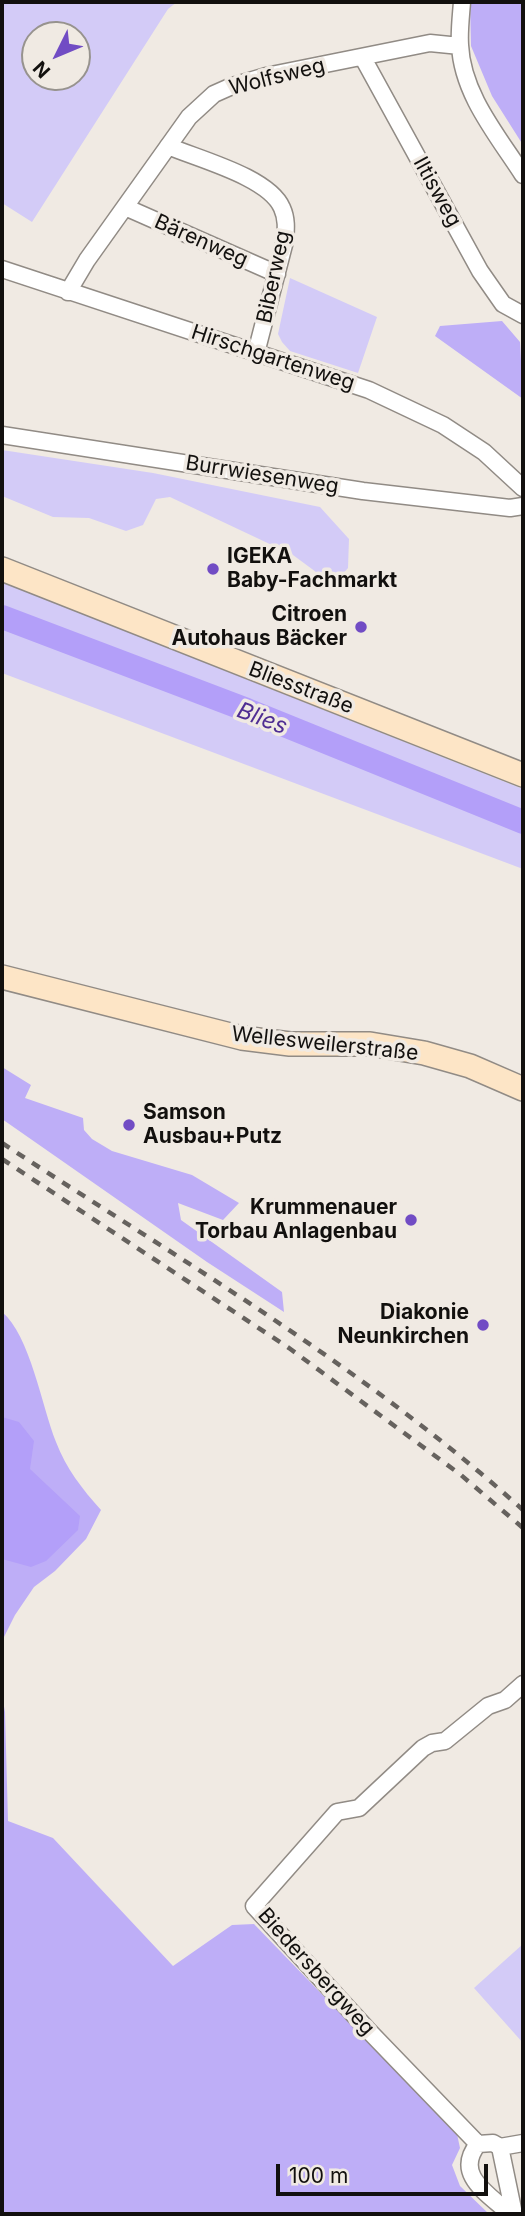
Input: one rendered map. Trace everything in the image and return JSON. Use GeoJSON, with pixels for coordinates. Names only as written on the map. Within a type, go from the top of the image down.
{"type":"FeatureCollection","features":[{"type":"Feature","properties":{"kind":"main road","name":"Bliesstraße"},"geometry":{"type":"LineString","coordinates":[[2,569],[523,775]]}},
{"type":"Feature","properties":{"kind":"main road","name":"Wellesweilerstraße"},"geometry":{"type":"LineString","coordinates":[[2,977],[242,1038],[290,1044],[370,1044],[424,1053],[470,1066],[523,1089]]}},
{"type":"Feature","properties":{"kind":"street"},"geometry":{"type":"LineString","coordinates":[[462,2],[460,46],[468,83],[478,104],[523,175]]}},
{"type":"Feature","properties":{"kind":"street","name":"Wolfsweg"},"geometry":{"type":"LineString","coordinates":[[68,292],[82,268],[189,117],[214,94],[266,76],[430,44],[460,46]]}},
{"type":"Feature","properties":{"kind":"street","name":"Iltisweg"},"geometry":{"type":"LineString","coordinates":[[363,58],[480,271],[503,304],[523,315]]}},
{"type":"Feature","properties":{"kind":"street","name":"Biberweg"},"geometry":{"type":"LineString","coordinates":[[168,146],[257,183],[274,196],[282,208],[286,222],[285,241],[256,353]]}},
{"type":"Feature","properties":{"kind":"street","name":"Bärenweg"},"geometry":{"type":"LineString","coordinates":[[125,207],[277,274]]}},
{"type":"Feature","properties":{"kind":"street","name":"Hirschgartenweg"},"geometry":{"type":"LineString","coordinates":[[2,269],[369,390],[443,425],[484,452],[523,488]]}},
{"type":"Feature","properties":{"kind":"street","name":"Burrwiesenweg"},"geometry":{"type":"LineString","coordinates":[[2,435],[363,491],[510,508],[523,506]]}},
{"type":"Feature","properties":{"kind":"street","name":"Biedersbergweg"},"geometry":{"type":"LineString","coordinates":[[478,2144],[254,1906],[337,1812],[359,1808],[423,1748],[445,1741],[488,1706],[502,1702],[523,1684]]}},
{"type":"Feature","properties":{"kind":"street"},"geometry":{"type":"LineString","coordinates":[[512,2214],[472,2178],[468,2169],[471,2153],[478,2144],[493,2143],[500,2147],[523,2143]]}},
{"type":"Feature","properties":{"kind":"street"},"geometry":{"type":"LineString","coordinates":[[500,2147],[512,2214]]}},
{"type":"Feature","properties":{"kind":"shaded area"},"geometry":{"type":"Polygon","coordinates":[[[2,2],[177,2],[168,9],[32,222],[2,203],[2,2]]]}},
{"type":"Feature","properties":{"kind":"shaded area"},"geometry":{"type":"Polygon","coordinates":[[[470,2],[523,2],[523,145],[492,96],[471,46],[470,2]]]}},
{"type":"Feature","properties":{"kind":"shaded area"},"geometry":{"type":"Polygon","coordinates":[[[290,278],[377,317],[358,373],[290,351],[282,342],[278,334],[290,278]]]}},
{"type":"Feature","properties":{"kind":"shaded area"},"geometry":{"type":"Polygon","coordinates":[[[502,321],[520,342],[523,399],[435,336],[440,326],[502,321]]]}},
{"type":"Feature","properties":{"kind":"shaded area"},"geometry":{"type":"Polygon","coordinates":[[[2,450],[153,473],[320,507],[349,539],[348,568],[341,576],[316,572],[293,555],[170,497],[156,499],[143,525],[126,531],[89,518],[53,517],[2,496],[2,450]]]}},
{"type":"Feature","properties":{"kind":"shaded area"},"geometry":{"type":"Polygon","coordinates":[[[2,582],[523,789],[523,869],[2,673],[2,582]]]}},
{"type":"Feature","properties":{"kind":"shaded area"},"geometry":{"type":"Polygon","coordinates":[[[2,1067],[31,1085],[25,1098],[83,1118],[84,1130],[92,1139],[112,1151],[192,1175],[239,1203],[223,1220],[178,1203],[181,1220],[282,1292],[284,1312],[207,1262],[2,1119],[2,1067]]]}},
{"type":"Feature","properties":{"kind":"shaded area"},"geometry":{"type":"Polygon","coordinates":[[[2,1312],[12,1323],[28,1354],[56,1442],[65,1461],[101,1510],[86,1539],[55,1571],[34,1587],[2,1641],[2,1312]]]}},
{"type":"Feature","properties":{"kind":"shaded area"},"geometry":{"type":"Polygon","coordinates":[[[2,1417],[19,1422],[34,1441],[30,1469],[80,1516],[78,1530],[46,1561],[31,1567],[2,1559],[2,1417]]]}},
{"type":"Feature","properties":{"kind":"shaded area"},"geometry":{"type":"Polygon","coordinates":[[[2,1695],[5,1712],[8,1821],[53,1838],[173,1966],[232,1925],[254,1924],[457,2134],[460,2148],[452,2165],[460,2186],[489,2214],[2,2214],[2,1695]]]}},
{"type":"Feature","properties":{"kind":"shaded area"},"geometry":{"type":"Polygon","coordinates":[[[523,1944],[523,2043],[474,1988],[523,1944]]]}},
{"type":"Feature","properties":{"kind":"waterway","name":"Blies"},"geometry":{"type":"LineString","coordinates":[[2,617],[247,710],[523,822]]}},
{"type":"Feature","properties":{"kind":"railway"},"geometry":{"type":"LineString","coordinates":[[2,1143],[335,1362],[463,1458],[523,1510]]}},
{"type":"Feature","properties":{"kind":"railway"},"geometry":{"type":"LineString","coordinates":[[2,1159],[289,1348],[461,1475],[523,1528]]}},
{"type":"Feature","properties":{"kind":"place","name":"IGEKA Baby-Fachmarkt"},"geometry":{"type":"Point","coordinates":[213,569]}},
{"type":"Feature","properties":{"kind":"place","name":"Citroen Autohaus Bäcker"},"geometry":{"type":"Point","coordinates":[361,627]}},
{"type":"Feature","properties":{"kind":"place","name":"Samson Ausbau+Putz"},"geometry":{"type":"Point","coordinates":[129,1125]}},
{"type":"Feature","properties":{"kind":"place","name":"Krummenauer Torbau Anlagenbau"},"geometry":{"type":"Point","coordinates":[411,1220]}},
{"type":"Feature","properties":{"kind":"place","name":"Diakonie Neunkirchen"},"geometry":{"type":"Point","coordinates":[483,1325]}}]}
